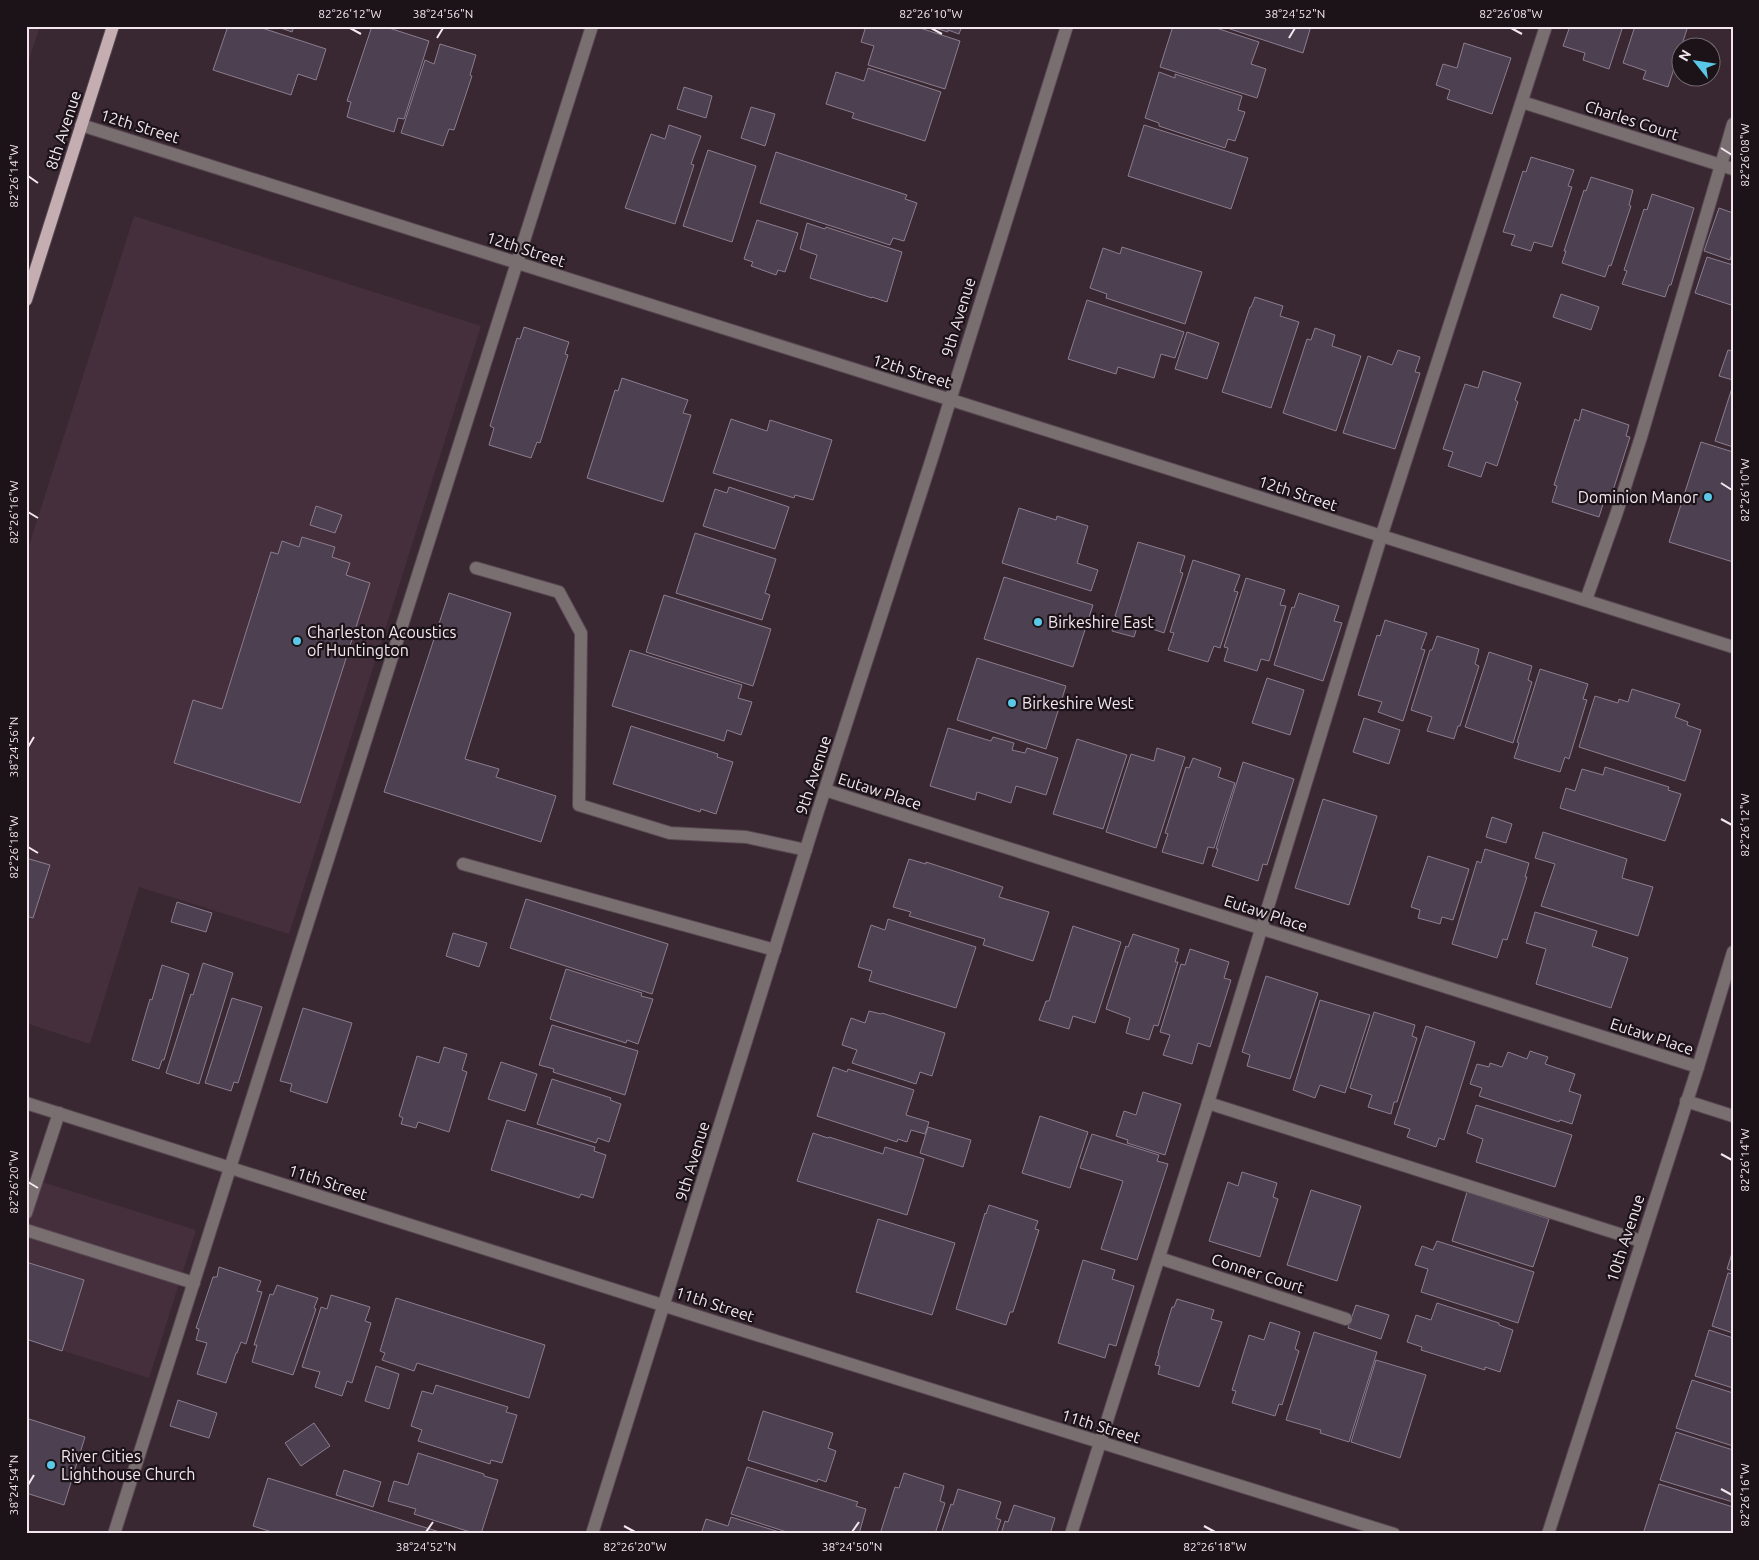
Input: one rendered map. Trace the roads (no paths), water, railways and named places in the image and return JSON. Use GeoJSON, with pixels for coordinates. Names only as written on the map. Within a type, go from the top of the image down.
{"type":"FeatureCollection","features":[{"type":"Feature","properties":{"kind":"main road","name":"8th Avenue"},"geometry":{"type":"LineString","coordinates":[[26,300],[113,26]]}},
{"type":"Feature","properties":{"kind":"street"},"geometry":{"type":"LineString","coordinates":[[114,1534],[592,26]]}},
{"type":"Feature","properties":{"kind":"street","name":"9th Avenue"},"geometry":{"type":"LineString","coordinates":[[592,1534],[824,790],[1067,26]]}},
{"type":"Feature","properties":{"kind":"street"},"geometry":{"type":"LineString","coordinates":[[1071,1534],[1208,1104],[1381,537],[1546,26]]}},
{"type":"Feature","properties":{"kind":"street","name":"Charles Court"},"geometry":{"type":"LineString","coordinates":[[1522,102],[1726,167]]}},
{"type":"Feature","properties":{"kind":"street"},"geometry":{"type":"LineString","coordinates":[[1586,600],[1616,515],[1726,167],[1733,124]]}},
{"type":"Feature","properties":{"kind":"street","name":"12th Street"},"geometry":{"type":"LineString","coordinates":[[82,125],[1733,647]]}},
{"type":"Feature","properties":{"kind":"street"},"geometry":{"type":"LineString","coordinates":[[476,568],[559,592],[581,633],[579,804],[670,833],[746,837],[806,850]]}},
{"type":"Feature","properties":{"kind":"street","name":"Eutaw Place"},"geometry":{"type":"LineString","coordinates":[[824,790],[1698,1067]]}},
{"type":"Feature","properties":{"kind":"street"},"geometry":{"type":"LineString","coordinates":[[463,864],[775,950]]}},
{"type":"Feature","properties":{"kind":"street","name":"10th Avenue"},"geometry":{"type":"LineString","coordinates":[[1548,1534],[1733,952]]}},
{"type":"Feature","properties":{"kind":"street"},"geometry":{"type":"LineString","coordinates":[[1686,1101],[1733,1116]]}},
{"type":"Feature","properties":{"kind":"street","name":"11th Street"},"geometry":{"type":"LineString","coordinates":[[26,1103],[1100,1443],[1394,1534]]}},
{"type":"Feature","properties":{"kind":"street"},"geometry":{"type":"LineString","coordinates":[[1208,1104],[1641,1241]]}},
{"type":"Feature","properties":{"kind":"street"},"geometry":{"type":"LineString","coordinates":[[26,1213],[59,1113]]}},
{"type":"Feature","properties":{"kind":"street"},"geometry":{"type":"LineString","coordinates":[[26,1230],[194,1283]]}},
{"type":"Feature","properties":{"kind":"street","name":"Conner Court"},"geometry":{"type":"LineString","coordinates":[[1160,1258],[1346,1318]]}},
{"type":"Feature","properties":{"kind":"place","name":"Dominion Manor"},"geometry":{"type":"Point","coordinates":[1708,497]}},
{"type":"Feature","properties":{"kind":"place","name":"Birkeshire East"},"geometry":{"type":"Point","coordinates":[1038,622]}},
{"type":"Feature","properties":{"kind":"place","name":"Charleston Acoustics of Huntington"},"geometry":{"type":"Point","coordinates":[297,641]}},
{"type":"Feature","properties":{"kind":"place","name":"Birkeshire West"},"geometry":{"type":"Point","coordinates":[1012,703]}},
{"type":"Feature","properties":{"kind":"place","name":"River Cities Lighthouse Church"},"geometry":{"type":"Point","coordinates":[51,1465]}}]}
